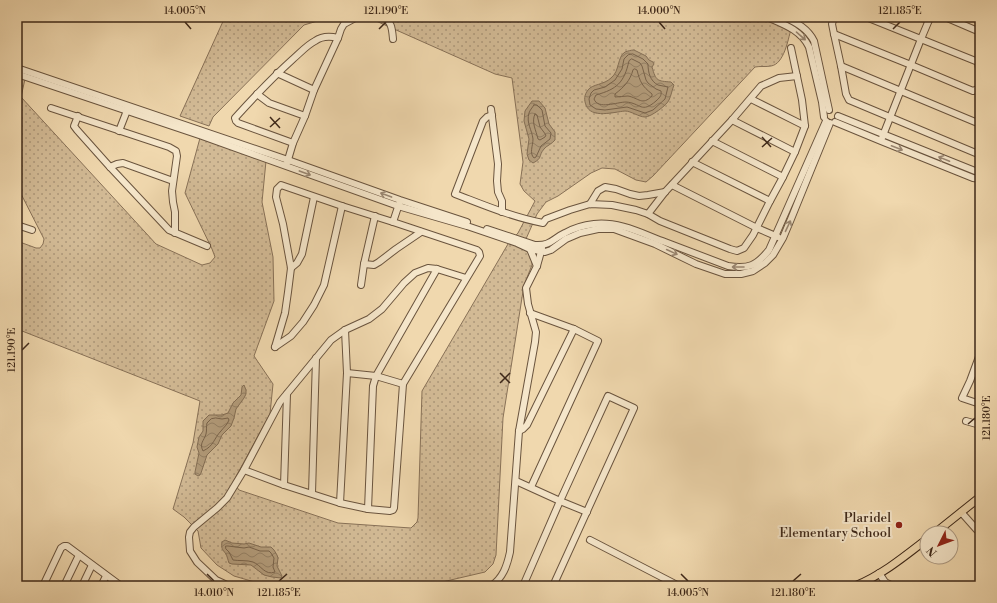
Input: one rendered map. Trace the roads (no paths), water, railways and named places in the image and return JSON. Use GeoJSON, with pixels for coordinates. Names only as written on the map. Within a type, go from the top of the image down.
{"type":"FeatureCollection","features":[{"type":"Feature","properties":{"kind":"main road"},"geometry":{"type":"LineString","coordinates":[[945,525],[980,497]]}},
{"type":"Feature","properties":{"kind":"main road"},"geometry":{"type":"LineString","coordinates":[[855,586],[896,563],[919,545]]}},
{"type":"Feature","properties":{"kind":"street"},"geometry":{"type":"LineString","coordinates":[[287,163],[293,143],[305,116],[314,90],[338,38],[341,28],[344,24],[356,17]]}},
{"type":"Feature","properties":{"kind":"street"},"geometry":{"type":"LineString","coordinates":[[383,17],[388,20],[392,26],[393,39]]}},
{"type":"Feature","properties":{"kind":"street"},"geometry":{"type":"LineString","coordinates":[[767,17],[791,28],[806,40],[822,102],[831,120],[883,134],[980,173]]}},
{"type":"Feature","properties":{"kind":"street"},"geometry":{"type":"LineString","coordinates":[[785,17],[802,26],[812,36],[829,110]]}},
{"type":"Feature","properties":{"kind":"street"},"geometry":{"type":"LineString","coordinates":[[834,17],[832,24],[846,94],[849,100],[924,130],[978,154],[980,152]]}},
{"type":"Feature","properties":{"kind":"street"},"geometry":{"type":"LineString","coordinates":[[866,17],[978,62]]}},
{"type":"Feature","properties":{"kind":"street"},"geometry":{"type":"LineString","coordinates":[[881,141],[889,117],[930,19],[919,17]]}},
{"type":"Feature","properties":{"kind":"street"},"geometry":{"type":"LineString","coordinates":[[945,17],[980,32]]}},
{"type":"Feature","properties":{"kind":"street"},"geometry":{"type":"LineString","coordinates":[[834,34],[973,91],[980,88]]}},
{"type":"Feature","properties":{"kind":"street"},"geometry":{"type":"LineString","coordinates":[[293,143],[236,121],[235,118],[277,73],[314,41],[331,36],[338,38]]}},
{"type":"Feature","properties":{"kind":"street"},"geometry":{"type":"LineString","coordinates":[[502,212],[501,197],[498,192],[498,164],[492,112],[483,122],[455,194],[502,212],[527,220],[543,223],[546,219],[590,204],[612,205],[648,214],[660,221],[730,249],[737,251],[744,248],[757,228],[783,177],[805,126],[802,100],[791,48]]}},
{"type":"Feature","properties":{"kind":"street"},"geometry":{"type":"LineString","coordinates":[[980,56],[978,62],[980,74]]}},
{"type":"Feature","properties":{"kind":"street"},"geometry":{"type":"LineString","coordinates":[[841,66],[980,124]]}},
{"type":"Feature","properties":{"kind":"street"},"geometry":{"type":"LineString","coordinates":[[17,68],[127,108],[517,243],[530,250],[545,252],[551,250],[566,238],[580,233],[598,229],[614,229],[655,244],[696,264],[725,274],[741,274],[753,271],[765,263],[773,255],[779,237],[831,120],[836,112],[829,110]]}},
{"type":"Feature","properties":{"kind":"street"},"geometry":{"type":"LineString","coordinates":[[277,73],[314,90]]}},
{"type":"Feature","properties":{"kind":"street"},"geometry":{"type":"LineString","coordinates":[[17,74],[127,108]]}},
{"type":"Feature","properties":{"kind":"street"},"geometry":{"type":"LineString","coordinates":[[648,214],[665,192],[732,120],[761,86],[779,78],[797,76]]}},
{"type":"Feature","properties":{"kind":"street"},"geometry":{"type":"LineString","coordinates":[[257,94],[268,103],[305,116]]}},
{"type":"Feature","properties":{"kind":"street"},"geometry":{"type":"LineString","coordinates":[[751,98],[805,126]]}},
{"type":"Feature","properties":{"kind":"street"},"geometry":{"type":"LineString","coordinates":[[51,108],[169,147],[176,151],[177,156],[172,191],[175,212],[175,233]]}},
{"type":"Feature","properties":{"kind":"street"},"geometry":{"type":"LineString","coordinates":[[119,130],[127,108]]}},
{"type":"Feature","properties":{"kind":"street"},"geometry":{"type":"LineString","coordinates":[[829,110],[825,113],[831,120],[973,178],[980,179]]}},
{"type":"Feature","properties":{"kind":"street"},"geometry":{"type":"LineString","coordinates":[[78,116],[74,126],[169,230],[207,246]]}},
{"type":"Feature","properties":{"kind":"street"},"geometry":{"type":"LineString","coordinates":[[732,120],[795,152]]}},
{"type":"Feature","properties":{"kind":"street"},"geometry":{"type":"LineString","coordinates":[[712,141],[783,177]]}},
{"type":"Feature","properties":{"kind":"street"},"geometry":{"type":"LineString","coordinates":[[692,162],[770,201]]}},
{"type":"Feature","properties":{"kind":"street"},"geometry":{"type":"LineString","coordinates":[[110,167],[123,163],[173,181]]}},
{"type":"Feature","properties":{"kind":"street"},"geometry":{"type":"LineString","coordinates":[[244,470],[340,503],[368,509],[390,511],[394,508],[404,384],[480,256],[478,250],[281,185],[277,189],[276,197],[283,224],[291,268],[284,313],[275,348],[291,336],[303,322],[324,285],[342,206]]}},
{"type":"Feature","properties":{"kind":"street"},"geometry":{"type":"LineString","coordinates":[[672,185],[757,228],[779,237]]}},
{"type":"Feature","properties":{"kind":"street"},"geometry":{"type":"LineString","coordinates":[[590,204],[598,191],[605,187],[639,196],[648,196],[665,192]]}},
{"type":"Feature","properties":{"kind":"street"},"geometry":{"type":"LineString","coordinates":[[291,268],[297,264],[302,254],[314,197]]}},
{"type":"Feature","properties":{"kind":"street"},"geometry":{"type":"LineString","coordinates":[[399,203],[535,245],[548,244],[564,233],[596,224],[606,224],[629,228],[728,266],[740,268],[751,266],[761,260],[779,237]]}},
{"type":"Feature","properties":{"kind":"street"},"geometry":{"type":"LineString","coordinates":[[393,222],[399,203]]}},
{"type":"Feature","properties":{"kind":"street"},"geometry":{"type":"LineString","coordinates":[[361,285],[364,264],[375,216]]}},
{"type":"Feature","properties":{"kind":"street"},"geometry":{"type":"LineString","coordinates":[[17,225],[32,230]]}},
{"type":"Feature","properties":{"kind":"street"},"geometry":{"type":"LineString","coordinates":[[364,264],[374,265],[396,248],[421,232]]}},
{"type":"Feature","properties":{"kind":"street"},"geometry":{"type":"LineString","coordinates":[[491,586],[495,584],[502,575],[507,566],[510,552],[519,431],[536,332],[530,313],[526,288],[537,266],[543,245]]}},
{"type":"Feature","properties":{"kind":"street"},"geometry":{"type":"LineString","coordinates":[[530,250],[537,266]]}},
{"type":"Feature","properties":{"kind":"street"},"geometry":{"type":"LineString","coordinates":[[229,586],[216,580],[197,562],[190,551],[190,532],[218,508],[226,498],[244,470],[280,402],[331,340],[345,330],[369,319],[382,309],[404,283],[415,273],[428,268],[437,269],[466,278]]}},
{"type":"Feature","properties":{"kind":"street"},"geometry":{"type":"LineString","coordinates":[[368,509],[373,386],[376,376],[437,269]]}},
{"type":"Feature","properties":{"kind":"street"},"geometry":{"type":"LineString","coordinates":[[530,313],[574,329],[598,341],[531,488]]}},
{"type":"Feature","properties":{"kind":"street"},"geometry":{"type":"LineString","coordinates":[[519,431],[527,425],[574,329]]}},
{"type":"Feature","properties":{"kind":"street"},"geometry":{"type":"LineString","coordinates":[[340,503],[347,372],[345,330]]}},
{"type":"Feature","properties":{"kind":"street"},"geometry":{"type":"LineString","coordinates":[[980,354],[970,382],[962,398],[980,404]]}},
{"type":"Feature","properties":{"kind":"street"},"geometry":{"type":"LineString","coordinates":[[312,494],[316,358]]}},
{"type":"Feature","properties":{"kind":"street"},"geometry":{"type":"LineString","coordinates":[[347,372],[376,376],[404,384]]}},
{"type":"Feature","properties":{"kind":"street"},"geometry":{"type":"LineString","coordinates":[[284,485],[287,394]]}},
{"type":"Feature","properties":{"kind":"street"},"geometry":{"type":"LineString","coordinates":[[523,586],[608,396],[634,408],[553,586]]}},
{"type":"Feature","properties":{"kind":"street"},"geometry":{"type":"LineString","coordinates":[[966,421],[980,424]]}},
{"type":"Feature","properties":{"kind":"street"},"geometry":{"type":"LineString","coordinates":[[516,481],[587,512]]}},
{"type":"Feature","properties":{"kind":"street"},"geometry":{"type":"LineString","coordinates":[[961,512],[976,530],[980,532]]}},
{"type":"Feature","properties":{"kind":"street"},"geometry":{"type":"LineString","coordinates":[[590,540],[679,586]]}},
{"type":"Feature","properties":{"kind":"street"},"geometry":{"type":"LineString","coordinates":[[43,586],[64,546],[67,546],[121,586]]}},
{"type":"Feature","properties":{"kind":"street"},"geometry":{"type":"LineString","coordinates":[[64,586],[78,555]]}},
{"type":"Feature","properties":{"kind":"street"},"geometry":{"type":"LineString","coordinates":[[82,586],[92,565]]}},
{"type":"Feature","properties":{"kind":"street"},"geometry":{"type":"LineString","coordinates":[[879,573],[885,582],[893,586]]}},
{"type":"Feature","properties":{"kind":"street"},"geometry":{"type":"LineString","coordinates":[[101,586],[106,576]]}},
{"type":"Feature","properties":{"kind":"water"},"geometry":{"type":"Polygon","coordinates":[[[634,50],[646,56],[653,62],[654,64],[652,67],[656,78],[660,81],[671,82],[674,85],[668,102],[655,113],[645,117],[627,111],[603,114],[593,112],[586,105],[585,99],[588,90],[611,78],[616,72],[622,54],[634,50]]]}},
{"type":"Feature","properties":{"kind":"water"},"geometry":{"type":"Polygon","coordinates":[[[532,101],[539,101],[545,108],[549,124],[555,132],[555,140],[542,151],[539,158],[533,163],[529,160],[527,154],[529,139],[524,121],[525,111],[532,101]]]}},
{"type":"Feature","properties":{"kind":"water"},"geometry":{"type":"Polygon","coordinates":[[[244,385],[246,394],[236,409],[231,426],[222,435],[218,444],[207,455],[201,473],[198,476],[195,474],[199,453],[197,447],[199,437],[203,431],[203,421],[209,415],[222,415],[228,413],[233,403],[241,395],[242,387],[244,385]]]}},
{"type":"Feature","properties":{"kind":"water"},"geometry":{"type":"Polygon","coordinates":[[[225,540],[232,543],[249,543],[261,547],[271,547],[278,558],[277,566],[282,576],[281,578],[264,575],[251,565],[229,563],[222,547],[222,542],[225,540]]]}},
{"type":"Feature","properties":{"kind":"place","name":"Plaridel Elementary School"},"geometry":{"type":"Point","coordinates":[899,525]}}]}
